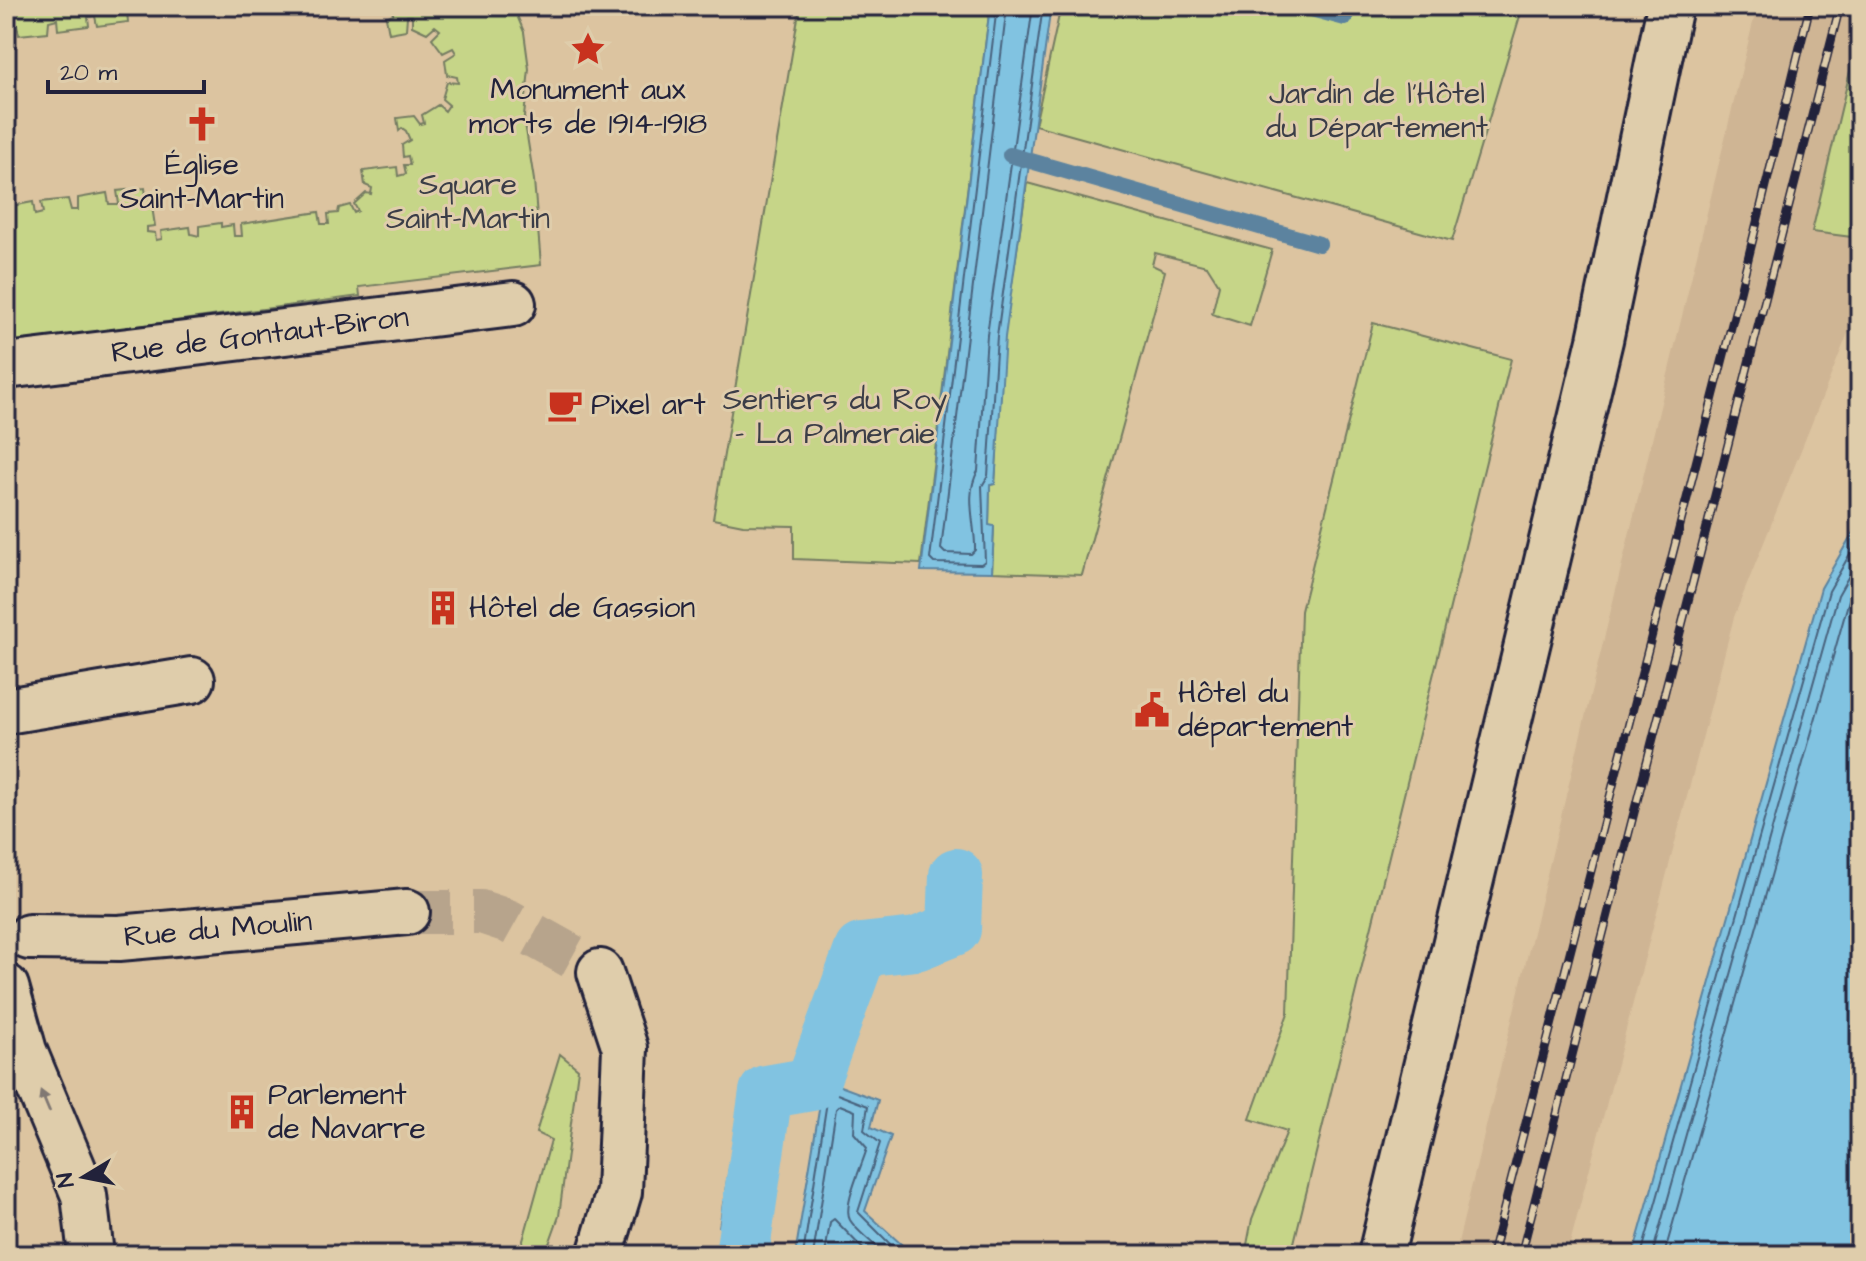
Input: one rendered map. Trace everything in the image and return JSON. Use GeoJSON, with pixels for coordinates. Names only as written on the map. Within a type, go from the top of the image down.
{"type":"FeatureCollection","features":[{"type":"Feature","properties":{"kind":"street"},"geometry":{"type":"LineString","coordinates":[[1381,1255],[1600,340],[1670,6]]}},
{"type":"Feature","properties":{"kind":"street","name":"Rue de Gontaut-Biron"},"geometry":{"type":"LineString","coordinates":[[6,366],[513,304]]}},
{"type":"Feature","properties":{"kind":"street"},"geometry":{"type":"LineString","coordinates":[[6,711],[192,680]]}},
{"type":"Feature","properties":{"kind":"street","name":"Rue du Moulin"},"geometry":{"type":"LineString","coordinates":[[29,937],[119,938],[407,912]]}},
{"type":"Feature","properties":{"kind":"street"},"geometry":{"type":"LineString","coordinates":[[600,972],[625,1048],[619,1192],[600,1255]]}},
{"type":"Feature","properties":{"kind":"street"},"geometry":{"type":"LineString","coordinates":[[6,987],[15,1055],[84,1195],[91,1255]]}},
{"type":"Feature","properties":{"kind":"shaded area"},"geometry":{"type":"Polygon","coordinates":[[[1757,6],[1860,6],[1860,303],[1734,617],[1567,1255],[1455,1255],[1757,6]]]}},
{"type":"Feature","properties":{"kind":"green space"},"geometry":{"type":"Polygon","coordinates":[[[6,6],[129,6],[129,10],[128,22],[97,26],[95,16],[88,17],[89,26],[58,30],[57,19],[49,21],[48,32],[19,35],[17,25],[12,26],[13,37],[6,37],[6,6]]]}},
{"type":"Feature","properties":{"kind":"green space","name":"Square Saint-Martin"},"geometry":{"type":"Polygon","coordinates":[[[393,6],[513,6],[524,32],[529,69],[524,117],[534,180],[541,265],[359,287],[360,296],[6,344],[6,207],[33,202],[35,215],[43,213],[41,202],[68,199],[71,210],[78,210],[78,198],[107,193],[109,204],[119,204],[117,191],[145,188],[146,196],[151,200],[155,226],[147,227],[147,232],[155,233],[156,240],[162,239],[161,231],[190,227],[191,234],[199,236],[199,226],[221,223],[221,227],[233,225],[234,236],[242,236],[241,224],[319,212],[321,224],[329,224],[328,214],[338,213],[339,208],[350,205],[354,213],[358,211],[354,204],[366,193],[371,194],[372,188],[365,185],[363,171],[397,167],[398,176],[406,174],[404,165],[410,165],[408,156],[403,157],[402,145],[410,140],[406,131],[402,128],[399,131],[397,118],[414,116],[420,124],[424,123],[422,115],[438,105],[445,111],[449,105],[442,99],[447,82],[458,83],[457,77],[447,75],[445,60],[456,53],[453,48],[443,53],[432,38],[440,30],[435,26],[427,33],[412,26],[412,16],[407,16],[406,30],[389,33],[386,17],[393,14],[393,6]]]}},
{"type":"Feature","properties":{"kind":"green space","name":"Sentiers du Roy - La Palmeraie"},"geometry":{"type":"Polygon","coordinates":[[[800,6],[990,6],[921,564],[794,559],[794,526],[743,525],[713,519],[800,6]]]}},
{"type":"Feature","properties":{"kind":"green space","name":"Jardin de l'Hôtel du Département"},"geometry":{"type":"Polygon","coordinates":[[[1061,6],[1523,6],[1452,241],[1035,125],[1061,6]]]}},
{"type":"Feature","properties":{"kind":"green space"},"geometry":{"type":"Polygon","coordinates":[[[1860,29],[1860,238],[1812,232],[1860,29]]]}},
{"type":"Feature","properties":{"kind":"green space"},"geometry":{"type":"Polygon","coordinates":[[[1027,183],[1272,250],[1250,326],[1212,314],[1219,285],[1207,266],[1155,253],[1152,265],[1165,271],[1082,575],[992,572],[994,527],[989,526],[990,485],[995,484],[1004,337],[1027,183]]]}},
{"type":"Feature","properties":{"kind":"green space"},"geometry":{"type":"Polygon","coordinates":[[[1373,323],[1511,359],[1291,1255],[1245,1255],[1252,1219],[1287,1131],[1250,1119],[1288,1013],[1301,611],[1373,323]]]}},
{"type":"Feature","properties":{"kind":"green space"},"geometry":{"type":"Polygon","coordinates":[[[560,1054],[578,1069],[559,1216],[545,1255],[519,1255],[551,1140],[536,1133],[560,1054]]]}},
{"type":"Feature","properties":{"kind":"water"},"geometry":{"type":"Polygon","coordinates":[[[990,6],[1051,6],[1005,337],[995,484],[990,485],[989,525],[994,526],[992,572],[921,571],[990,6]]]}},
{"type":"Feature","properties":{"kind":"water"},"geometry":{"type":"Polygon","coordinates":[[[1860,520],[1860,1255],[1633,1255],[1821,588],[1860,520]]]}},
{"type":"Feature","properties":{"kind":"water"},"geometry":{"type":"Polygon","coordinates":[[[824,1080],[878,1100],[871,1127],[891,1136],[865,1211],[913,1255],[795,1255],[824,1080]]]}},
{"type":"Feature","properties":{"kind":"water"},"geometry":{"type":"Polygon","coordinates":[[[753,1098],[778,1105],[772,1130],[778,1139],[765,1255],[724,1255],[725,1229],[719,1227],[737,1121],[745,1121],[753,1098]]]}},
{"type":"Feature","properties":{"kind":"waterway"},"geometry":{"type":"LineString","coordinates":[[1300,6],[1345,18]]}},
{"type":"Feature","properties":{"kind":"waterway"},"geometry":{"type":"LineString","coordinates":[[1010,155],[1319,244]]}},
{"type":"Feature","properties":{"kind":"waterway"},"geometry":{"type":"LineString","coordinates":[[812,1084],[861,950],[916,944],[954,929],[956,875]]}},
{"type":"Feature","properties":{"kind":"waterway"},"geometry":{"type":"LineString","coordinates":[[742,1255],[766,1092],[812,1084]]}},
{"type":"Feature","properties":{"kind":"tunnel"},"geometry":{"type":"LineString","coordinates":[[407,912],[481,912],[508,921],[600,972]]}},
{"type":"Feature","properties":{"kind":"railway"},"geometry":{"type":"LineString","coordinates":[[1492,1255],[1736,308],[1810,6]]}},
{"type":"Feature","properties":{"kind":"railway"},"geometry":{"type":"LineString","coordinates":[[1521,1255],[1840,6]]}},
{"type":"Feature","properties":{"kind":"place","name":"Monument aux morts de 1914-1918"},"geometry":{"type":"Point","coordinates":[588,49]}},
{"type":"Feature","properties":{"kind":"place","name":"Église Saint-Martin"},"geometry":{"type":"Point","coordinates":[202,124]}},
{"type":"Feature","properties":{"kind":"place","name":"Pixel art"},"geometry":{"type":"Point","coordinates":[565,405]}},
{"type":"Feature","properties":{"kind":"place","name":"Hôtel de Gassion"},"geometry":{"type":"Point","coordinates":[443,608]}},
{"type":"Feature","properties":{"kind":"place","name":"Hôtel du département"},"geometry":{"type":"Point","coordinates":[1152,710]}},
{"type":"Feature","properties":{"kind":"place","name":"Parlement de Navarre"},"geometry":{"type":"Point","coordinates":[242,1112]}}]}
